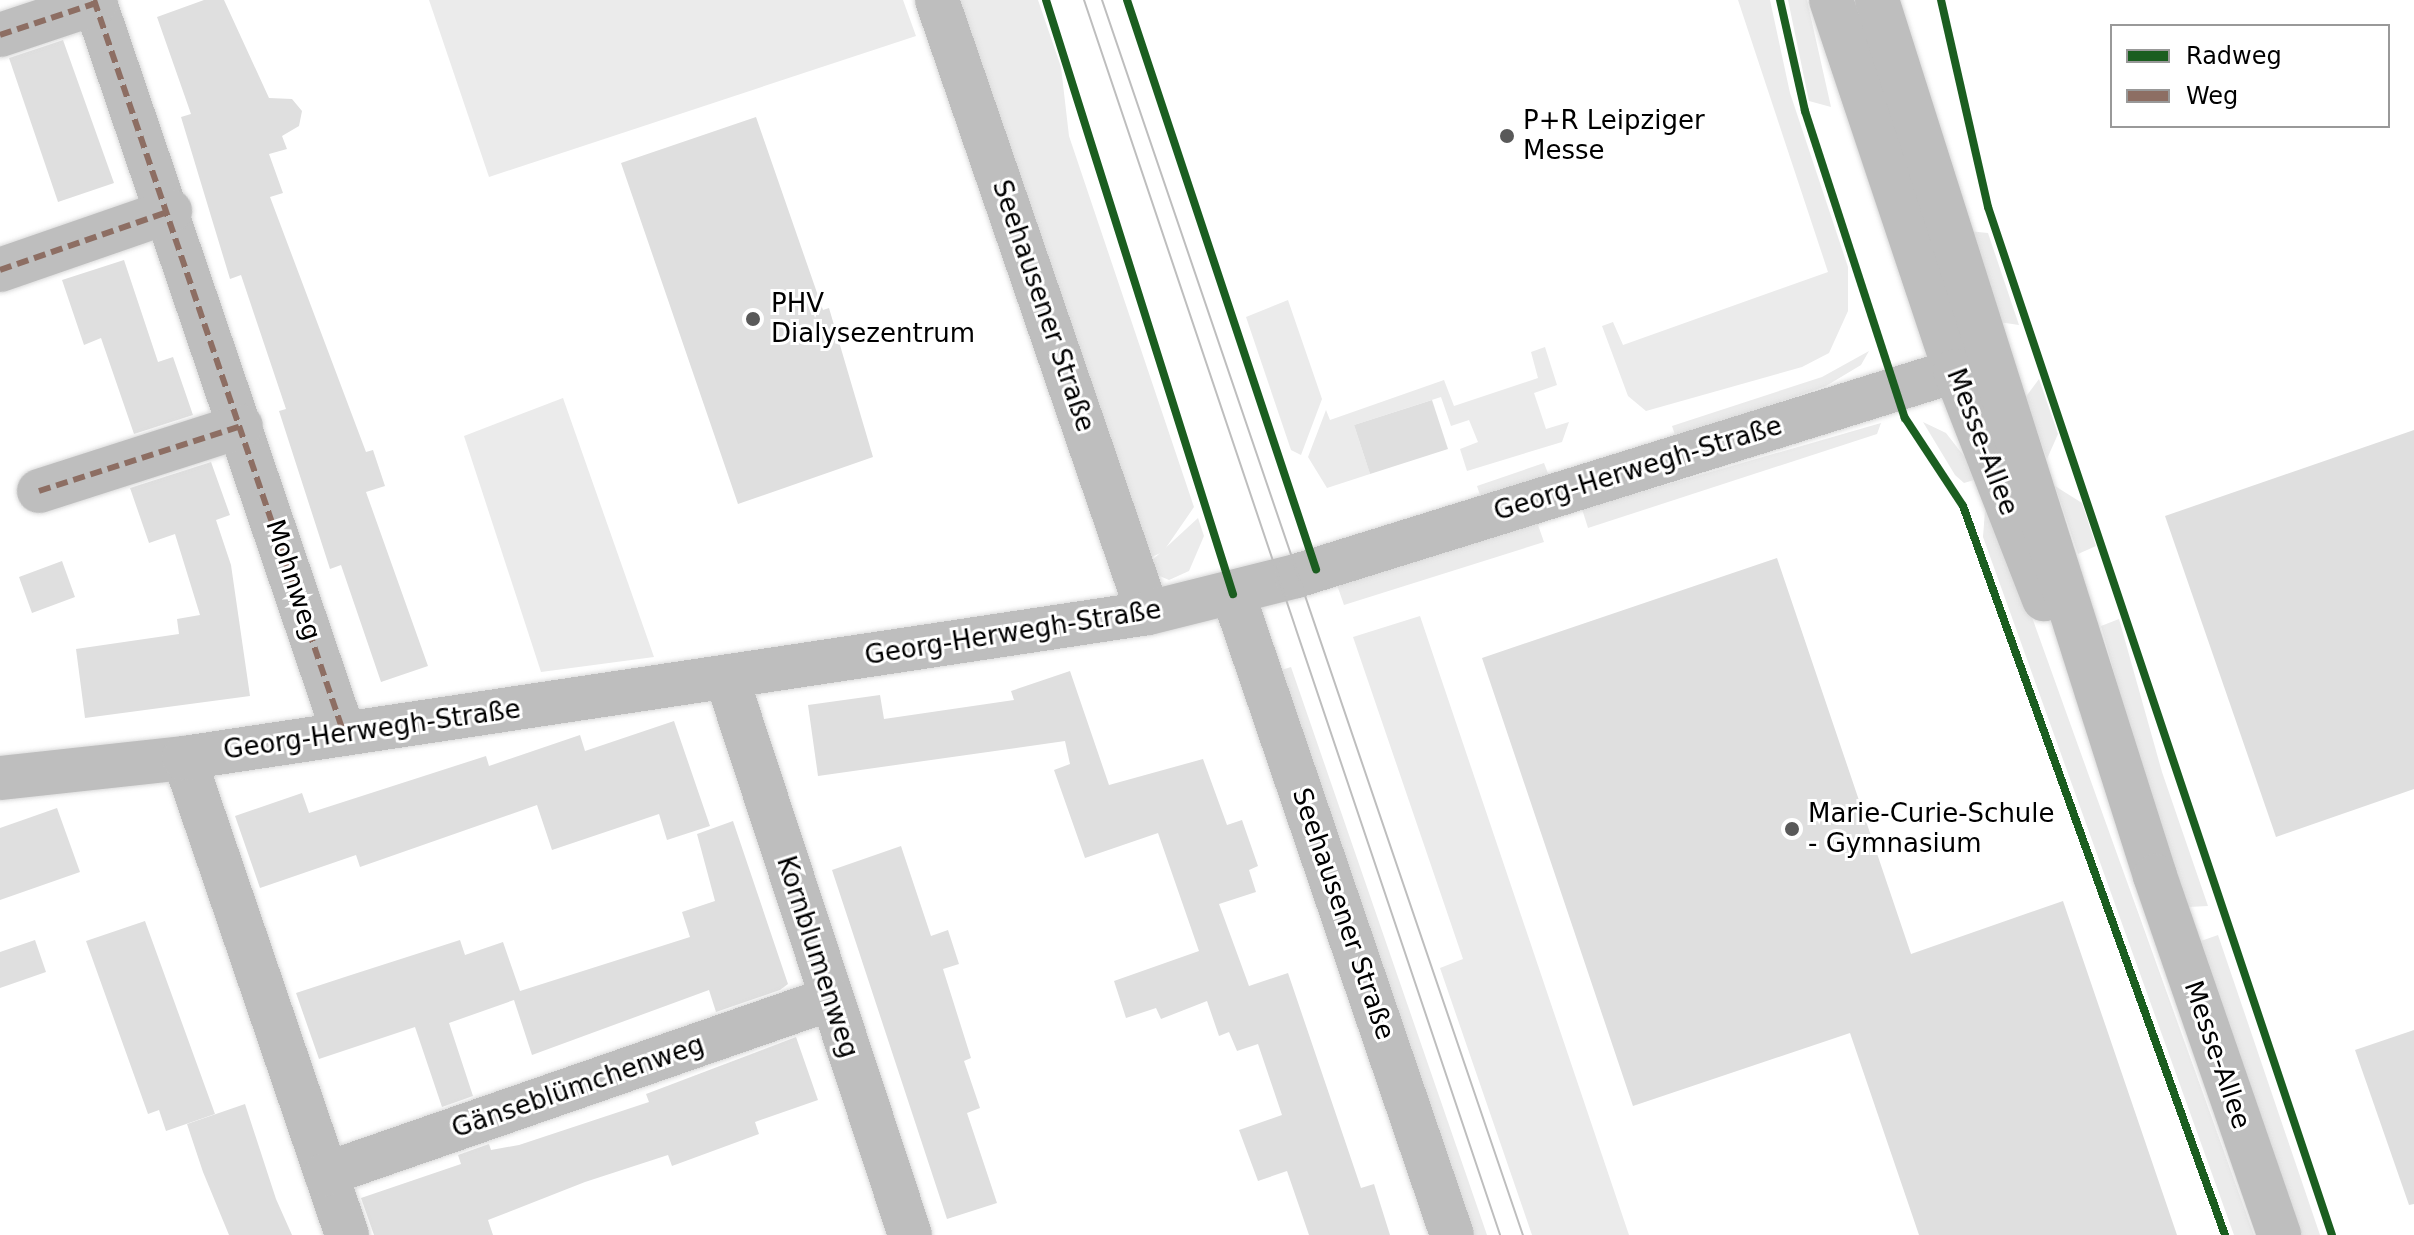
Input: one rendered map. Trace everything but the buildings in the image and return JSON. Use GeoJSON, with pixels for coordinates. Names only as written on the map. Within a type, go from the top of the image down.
{"type":"FeatureCollection","features":[{"type":"Feature","properties":{"kind":"street","name":"Seehausener Straße"},"geometry":{"type":"LineString","coordinates":[[937,0],[1148,613]]}},
{"type":"Feature","properties":{"kind":"street","name":"Messe-Allee"},"geometry":{"type":"LineString","coordinates":[[1831,0],[1955,371],[2155,876]]}},
{"type":"Feature","properties":{"kind":"street","name":"Messe-Allee"},"geometry":{"type":"LineString","coordinates":[[1877,0],[1997,358],[2155,876],[2279,1235]]}},
{"type":"Feature","properties":{"kind":"street","name":"Mohnweg"},"geometry":{"type":"LineString","coordinates":[[0,35],[95,2],[170,211],[344,734]]}},
{"type":"Feature","properties":{"kind":"street"},"geometry":{"type":"LineString","coordinates":[[0,270],[170,211]]}},
{"type":"Feature","properties":{"kind":"street","name":"Georg-Herwegh-Straße"},"geometry":{"type":"LineString","coordinates":[[0,778],[184,758],[727,679],[1148,613],[1233,594],[1997,358]]}},
{"type":"Feature","properties":{"kind":"street"},"geometry":{"type":"LineString","coordinates":[[39,491],[241,426]]}},
{"type":"Feature","properties":{"kind":"street","name":"Seehausener Straße"},"geometry":{"type":"LineString","coordinates":[[1233,594],[1452,1235]]}},
{"type":"Feature","properties":{"kind":"street","name":"Kornblumenweg"},"geometry":{"type":"LineString","coordinates":[[727,679],[910,1235]]}},
{"type":"Feature","properties":{"kind":"street"},"geometry":{"type":"LineString","coordinates":[[184,758],[347,1235]]}},
{"type":"Feature","properties":{"kind":"street","name":"Gänseblümchenweg"},"geometry":{"type":"LineString","coordinates":[[326,1174],[830,999]]}},
{"type":"Feature","properties":{"kind":"shaded area"},"geometry":{"type":"Polygon","coordinates":[[[429,0],[903,0],[916,36],[489,177],[429,0]]]}},
{"type":"Feature","properties":{"kind":"shaded area"},"geometry":{"type":"Polygon","coordinates":[[[953,0],[1038,0],[1061,67],[1069,136],[1194,507],[1163,552],[1147,559],[953,0]]]}},
{"type":"Feature","properties":{"kind":"shaded area"},"geometry":{"type":"Polygon","coordinates":[[[1738,0],[1770,0],[1790,93],[1848,267],[1848,311],[1829,353],[1802,367],[1646,411],[1628,396],[1602,326],[1613,322],[1623,345],[1828,272],[1738,0]]]}},
{"type":"Feature","properties":{"kind":"shaded area"},"geometry":{"type":"Polygon","coordinates":[[[1788,0],[1807,0],[1831,107],[1809,101],[1788,0]]]}},
{"type":"Feature","properties":{"kind":"shaded area"},"geometry":{"type":"Polygon","coordinates":[[[1968,231],[1988,233],[2019,325],[1999,322],[1968,231]]]}},
{"type":"Feature","properties":{"kind":"shaded area"},"geometry":{"type":"Polygon","coordinates":[[[1288,300],[1322,399],[1301,455],[1291,450],[1246,317],[1288,300]]]}},
{"type":"Feature","properties":{"kind":"shaded area"},"geometry":{"type":"Polygon","coordinates":[[[1545,347],[1557,385],[1534,393],[1546,429],[1569,422],[1562,442],[1467,471],[1460,449],[1478,442],[1469,420],[1451,426],[1441,397],[1354,425],[1370,474],[1327,488],[1308,457],[1326,410],[1330,420],[1444,380],[1454,406],[1538,378],[1531,352],[1545,347]]]}},
{"type":"Feature","properties":{"kind":"shaded area"},"geometry":{"type":"Polygon","coordinates":[[[1869,351],[1861,365],[1826,386],[1676,438],[1672,426],[1822,377],[1869,351]]]}},
{"type":"Feature","properties":{"kind":"shaded area"},"geometry":{"type":"Polygon","coordinates":[[[2039,379],[2058,434],[2047,459],[2025,398],[2039,379]]]}},
{"type":"Feature","properties":{"kind":"shaded area"},"geometry":{"type":"Polygon","coordinates":[[[563,398],[654,657],[541,672],[464,436],[563,398]]]}},
{"type":"Feature","properties":{"kind":"shaded area"},"geometry":{"type":"Polygon","coordinates":[[[1923,422],[1946,433],[1981,478],[1964,483],[1955,475],[1923,422]]]}},
{"type":"Feature","properties":{"kind":"shaded area"},"geometry":{"type":"Polygon","coordinates":[[[1881,423],[1877,434],[1588,528],[1582,509],[1881,423]]]}},
{"type":"Feature","properties":{"kind":"shaded area"},"geometry":{"type":"Polygon","coordinates":[[[1544,463],[1549,476],[1481,498],[1477,486],[1544,463]]]}},
{"type":"Feature","properties":{"kind":"shaded area"},"geometry":{"type":"Polygon","coordinates":[[[2055,486],[2082,503],[2096,546],[2078,554],[2055,486]]]}},
{"type":"Feature","properties":{"kind":"shaded area"},"geometry":{"type":"Polygon","coordinates":[[[1985,511],[1997,520],[2254,1235],[2234,1235],[1983,537],[1985,511]]]}},
{"type":"Feature","properties":{"kind":"shaded area"},"geometry":{"type":"Polygon","coordinates":[[[1198,518],[1204,536],[1189,571],[1169,580],[1155,574],[1148,564],[1198,518]]]}},
{"type":"Feature","properties":{"kind":"shaded area"},"geometry":{"type":"Polygon","coordinates":[[[1537,522],[1544,542],[1344,605],[1337,585],[1537,522]]]}},
{"type":"Feature","properties":{"kind":"shaded area"},"geometry":{"type":"Polygon","coordinates":[[[1420,616],[1629,1235],[1532,1235],[1440,968],[1463,959],[1353,637],[1420,616]]]}},
{"type":"Feature","properties":{"kind":"shaded area"},"geometry":{"type":"Polygon","coordinates":[[[2119,619],[2162,772],[2208,906],[2188,907],[2142,773],[2101,626],[2119,619]]]}},
{"type":"Feature","properties":{"kind":"shaded area"},"geometry":{"type":"Polygon","coordinates":[[[1291,667],[1487,1235],[1468,1235],[1275,672],[1291,667]]]}},
{"type":"Feature","properties":{"kind":"shaded area"},"geometry":{"type":"Polygon","coordinates":[[[2218,935],[2320,1235],[2302,1235],[2201,941],[2218,935]]]}},
{"type":"Feature","properties":{"kind":"tram line"},"geometry":{"type":"LineString","coordinates":[[1084,0],[1500,1235]]}},
{"type":"Feature","properties":{"kind":"tram line"},"geometry":{"type":"LineString","coordinates":[[1102,0],[1523,1235]]}},
{"type":"Feature","properties":{"kind":"marked path"},"geometry":{"type":"LineString","coordinates":[[94,0],[344,734]]}},
{"type":"Feature","properties":{"kind":"marked path"},"geometry":{"type":"LineString","coordinates":[[0,35],[96,3]]}},
{"type":"Feature","properties":{"kind":"marked path"},"geometry":{"type":"LineString","coordinates":[[0,270],[170,211]]}},
{"type":"Feature","properties":{"kind":"marked path"},"geometry":{"type":"LineString","coordinates":[[39,491],[241,426]]}},
{"type":"Feature","properties":{"kind":"cycle path"},"geometry":{"type":"LineString","coordinates":[[1046,0],[1233,594]]}},
{"type":"Feature","properties":{"kind":"cycle path"},"geometry":{"type":"LineString","coordinates":[[1127,0],[1316,569]]}},
{"type":"Feature","properties":{"kind":"cycle path"},"geometry":{"type":"LineString","coordinates":[[1780,0],[1805,111],[1905,418],[1963,506],[2225,1235]]}},
{"type":"Feature","properties":{"kind":"cycle path"},"geometry":{"type":"LineString","coordinates":[[1941,0],[1988,207],[2332,1235]]}},
{"type":"Feature","properties":{"kind":"place","name":"P+R Leipziger Messe"},"geometry":{"type":"Point","coordinates":[1507,136]}},
{"type":"Feature","properties":{"kind":"place","name":"PHV Dialysezentrum"},"geometry":{"type":"Point","coordinates":[753,319]}},
{"type":"Feature","properties":{"kind":"place","name":"Marie-Curie-Schule - Gymnasium"},"geometry":{"type":"Point","coordinates":[1792,829]}}]}
